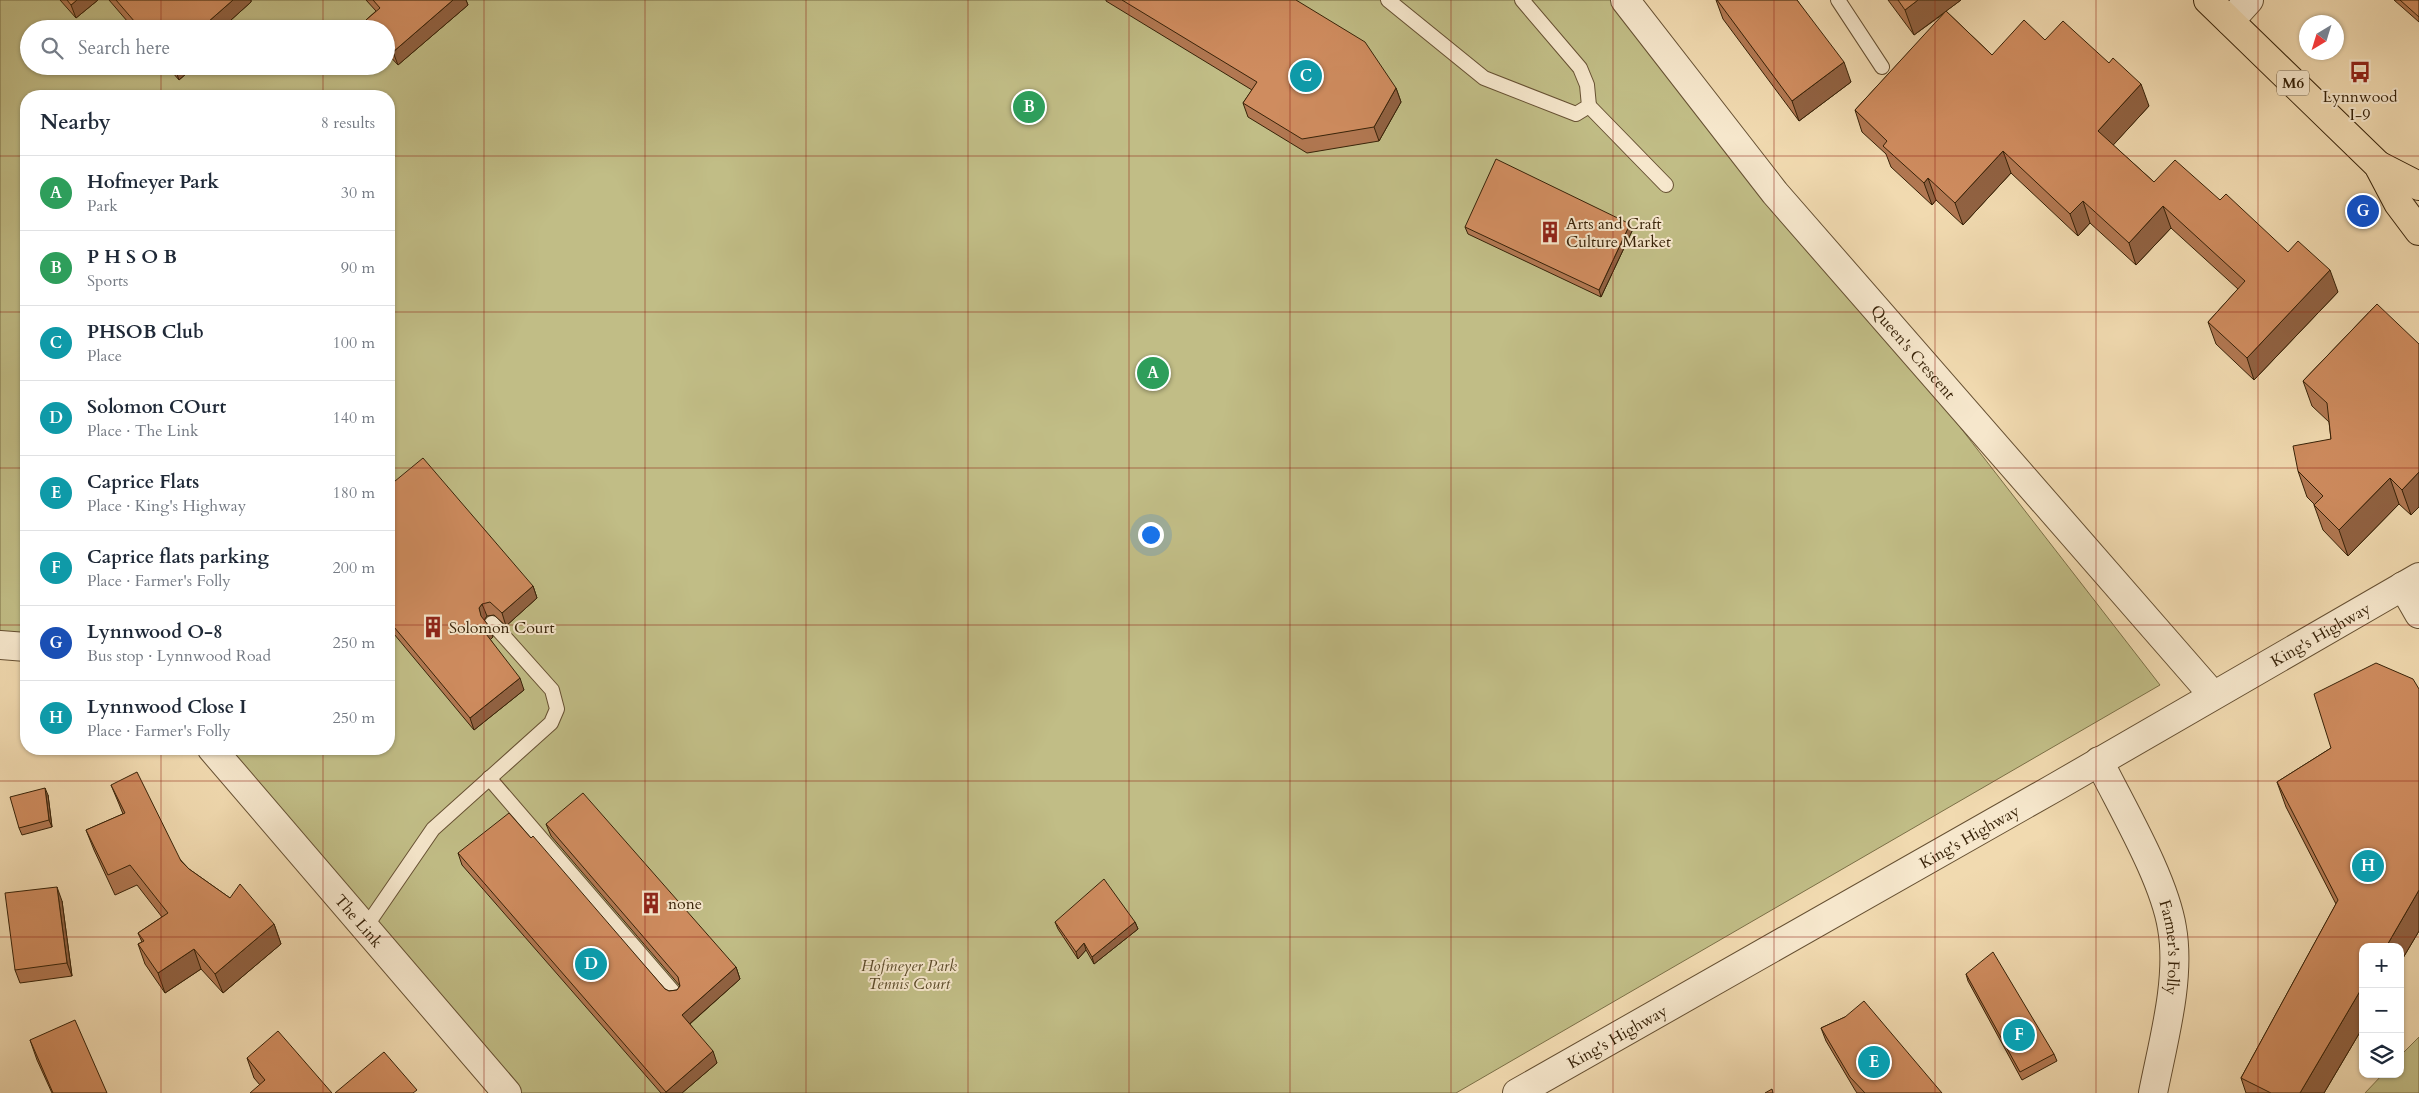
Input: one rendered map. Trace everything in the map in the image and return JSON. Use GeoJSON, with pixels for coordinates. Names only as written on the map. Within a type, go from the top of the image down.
{"type":"FeatureCollection","features":[{"type":"Feature","properties":{"kind":"main road","name":"M6"},"geometry":{"type":"LineString","coordinates":[[2208,0],[2378,165],[2419,186]]}},
{"type":"Feature","properties":{"kind":"main road","name":"M6"},"geometry":{"type":"LineString","coordinates":[[2378,165],[2398,203],[2419,231]]}},
{"type":"Feature","properties":{"kind":"street","name":"Queen's Crescent"},"geometry":{"type":"LineString","coordinates":[[1625,0],[1776,193],[2213,695]]}},
{"type":"Feature","properties":{"kind":"street"},"geometry":{"type":"LineString","coordinates":[[2230,21],[2249,0]]}},
{"type":"Feature","properties":{"kind":"street","name":"King's Highway"},"geometry":{"type":"LineString","coordinates":[[1517,1093],[2411,581]]}},
{"type":"Feature","properties":{"kind":"street"},"geometry":{"type":"LineString","coordinates":[[2411,581],[2419,614]]}},
{"type":"Feature","properties":{"kind":"street"},"geometry":{"type":"LineString","coordinates":[[0,645],[20,647]]}},
{"type":"Feature","properties":{"kind":"street","name":"The Link"},"geometry":{"type":"LineString","coordinates":[[217,755],[507,1093]]}},
{"type":"Feature","properties":{"kind":"street","name":"Farmer's Folly"},"geometry":{"type":"LineString","coordinates":[[2099,761],[2161,891],[2172,928],[2174,972],[2153,1093]]}},
{"type":"Feature","properties":{"kind":"lane"},"geometry":{"type":"LineString","coordinates":[[1388,0],[1484,78],[1576,114],[1589,106]]}},
{"type":"Feature","properties":{"kind":"lane"},"geometry":{"type":"LineString","coordinates":[[1522,0],[1580,68],[1587,85],[1589,106],[1666,185]]}},
{"type":"Feature","properties":{"kind":"lane"},"geometry":{"type":"LineString","coordinates":[[1838,0],[1882,66]]}},
{"type":"Feature","properties":{"kind":"lane"},"geometry":{"type":"LineString","coordinates":[[365,928],[433,828],[552,723],[557,709],[552,690],[492,623]]}},
{"type":"Feature","properties":{"kind":"lane"},"geometry":{"type":"LineString","coordinates":[[489,778],[676,995]]}},
{"type":"Feature","properties":{"kind":"green space","name":"Hofmeyer Park Tennis Court"},"geometry":{"type":"Polygon","coordinates":[[[0,0],[1629,0],[2160,685],[1456,1093],[512,1093],[205,755],[395,755],[395,90],[20,90],[20,652],[0,649],[0,0]]]}},
{"type":"Feature","properties":{"kind":"green space"},"geometry":{"type":"Polygon","coordinates":[[[2419,1037],[2419,1093],[2365,1093],[2379,1078],[2404,1078],[2404,1052],[2419,1037]]]}},
{"type":"Feature","properties":{"kind":"building"},"geometry":{"type":"Polygon","coordinates":[[[67,0],[77,0],[71,5],[67,0]]]}},
{"type":"Feature","properties":{"kind":"building"},"geometry":{"type":"Polygon","coordinates":[[[116,0],[233,0],[210,20],[133,20],[116,0]]]}},
{"type":"Feature","properties":{"kind":"building"},"geometry":{"type":"Polygon","coordinates":[[[373,0],[453,0],[395,50],[395,20],[366,20],[380,8],[373,0]]]}},
{"type":"Feature","properties":{"kind":"building"},"geometry":{"type":"Polygon","coordinates":[[[1122,0],[1296,0],[1365,42],[1396,88],[1374,127],[1302,139],[1243,103],[1257,82],[1122,0]]]}},
{"type":"Feature","properties":{"kind":"building"},"geometry":{"type":"Polygon","coordinates":[[[1717,0],[1797,0],[1844,62],[1792,101],[1717,0]]]}},
{"type":"Feature","properties":{"kind":"building"},"geometry":{"type":"Polygon","coordinates":[[[1898,0],[1918,0],[1905,10],[1898,0]]]}},
{"type":"Feature","properties":{"kind":"building"},"geometry":{"type":"Polygon","coordinates":[[[2400,0],[2419,0],[2419,17],[2400,0]]]}},
{"type":"Feature","properties":{"kind":"building"},"geometry":{"type":"Polygon","coordinates":[[[1946,11],[1992,55],[2024,20],[2045,40],[2063,21],[2109,63],[2113,58],[2141,84],[2098,131],[2154,182],[2175,160],[2220,200],[2226,194],[2288,252],[2298,241],[2330,270],[2247,358],[2208,322],[2245,281],[2163,206],[2129,243],[2083,201],[2070,214],[2003,151],[1955,203],[1928,178],[1924,183],[1883,146],[1887,141],[1855,110],[1946,11]]]}},
{"type":"Feature","properties":{"kind":"building","name":"Arts and Craft Culture Market"},"geometry":{"type":"Polygon","coordinates":[[[1496,159],[1630,224],[1599,290],[1465,227],[1496,159]]]}},
{"type":"Feature","properties":{"kind":"building"},"geometry":{"type":"Polygon","coordinates":[[[2377,304],[2419,344],[2419,472],[2402,490],[2390,478],[2339,530],[2314,505],[2323,496],[2298,471],[2293,446],[2331,439],[2327,403],[2303,381],[2377,304]]]}},
{"type":"Feature","properties":{"kind":"building"},"geometry":{"type":"Polygon","coordinates":[[[423,458],[533,586],[502,613],[490,602],[482,604],[479,608],[481,616],[488,625],[483,630],[520,678],[470,718],[395,628],[395,481],[423,458]]]}},
{"type":"Feature","properties":{"kind":"building"},"geometry":{"type":"Polygon","coordinates":[[[2376,663],[2413,679],[2419,689],[2419,890],[2388,943],[2359,943],[2359,993],[2300,1093],[2271,1093],[2241,1078],[2338,900],[2277,782],[2331,748],[2314,694],[2376,663]]]}},
{"type":"Feature","properties":{"kind":"building"},"geometry":{"type":"Polygon","coordinates":[[[137,772],[181,861],[189,869],[230,898],[240,884],[274,924],[215,974],[194,949],[158,973],[138,944],[144,941],[138,933],[168,913],[130,865],[108,875],[86,830],[125,813],[111,785],[137,772]]]}},
{"type":"Feature","properties":{"kind":"building"},"geometry":{"type":"Polygon","coordinates":[[[45,788],[49,820],[19,828],[10,797],[45,788]]]}},
{"type":"Feature","properties":{"kind":"building"},"geometry":{"type":"Polygon","coordinates":[[[583,793],[736,967],[682,1015],[713,1051],[666,1092],[458,853],[509,813],[531,838],[533,836],[665,989],[669,991],[677,990],[680,986],[678,977],[546,824],[583,793]]]}},
{"type":"Feature","properties":{"kind":"building"},"geometry":{"type":"Polygon","coordinates":[[[1104,879],[1135,922],[1092,957],[1084,943],[1076,952],[1055,922],[1104,879]]]}},
{"type":"Feature","properties":{"kind":"building"},"geometry":{"type":"Polygon","coordinates":[[[57,887],[67,963],[15,970],[5,893],[57,887]]]}},
{"type":"Feature","properties":{"kind":"building"},"geometry":{"type":"Polygon","coordinates":[[[1993,952],[2054,1054],[2020,1072],[1966,974],[1993,952]]]}},
{"type":"Feature","properties":{"kind":"building"},"geometry":{"type":"Polygon","coordinates":[[[1864,1001],[1942,1093],[1865,1093],[1850,1077],[1821,1028],[1845,1017],[1864,1001]]]}},
{"type":"Feature","properties":{"kind":"building"},"geometry":{"type":"Polygon","coordinates":[[[75,1020],[107,1093],[53,1093],[30,1040],[75,1020]]]}},
{"type":"Feature","properties":{"kind":"building"},"geometry":{"type":"Polygon","coordinates":[[[278,1031],[332,1093],[250,1093],[265,1080],[247,1058],[278,1031]]]}},
{"type":"Feature","properties":{"kind":"building"},"geometry":{"type":"Polygon","coordinates":[[[384,1052],[417,1090],[413,1093],[335,1093],[384,1052]]]}},
{"type":"Feature","properties":{"kind":"building"},"geometry":{"type":"Polygon","coordinates":[[[1772,1089],[1773,1093],[1765,1093],[1772,1089]]]}},
{"type":"Feature","properties":{"kind":"place","name":"Lynnwood I-9"},"geometry":{"type":"Point","coordinates":[2360,72]}},
{"type":"Feature","properties":{"kind":"place","name":"PHSOB Club"},"geometry":{"type":"Point","coordinates":[1306,76]}},
{"type":"Feature","properties":{"kind":"place","name":"P H S O B"},"geometry":{"type":"Point","coordinates":[1029,107]}},
{"type":"Feature","properties":{"kind":"place","name":"Lynnwood O-8"},"geometry":{"type":"Point","coordinates":[2363,211]}},
{"type":"Feature","properties":{"kind":"place","name":"Arts and Craft Culture Market"},"geometry":{"type":"Point","coordinates":[1550,232]}},
{"type":"Feature","properties":{"kind":"place","name":"Hofmeyer Park"},"geometry":{"type":"Point","coordinates":[1153,373]}},
{"type":"Feature","properties":{"kind":"place","name":"Solomon Court"},"geometry":{"type":"Point","coordinates":[433,627]}},
{"type":"Feature","properties":{"kind":"place","name":"Lynnwood Close I"},"geometry":{"type":"Point","coordinates":[2368,866]}},
{"type":"Feature","properties":{"kind":"place","name":"none"},"geometry":{"type":"Point","coordinates":[651,903]}},
{"type":"Feature","properties":{"kind":"place","name":"Solomon COurt"},"geometry":{"type":"Point","coordinates":[591,964]}},
{"type":"Feature","properties":{"kind":"place","name":"Caprice flats parking"},"geometry":{"type":"Point","coordinates":[2019,1035]}},
{"type":"Feature","properties":{"kind":"place","name":"Caprice Flats"},"geometry":{"type":"Point","coordinates":[1874,1062]}}]}
